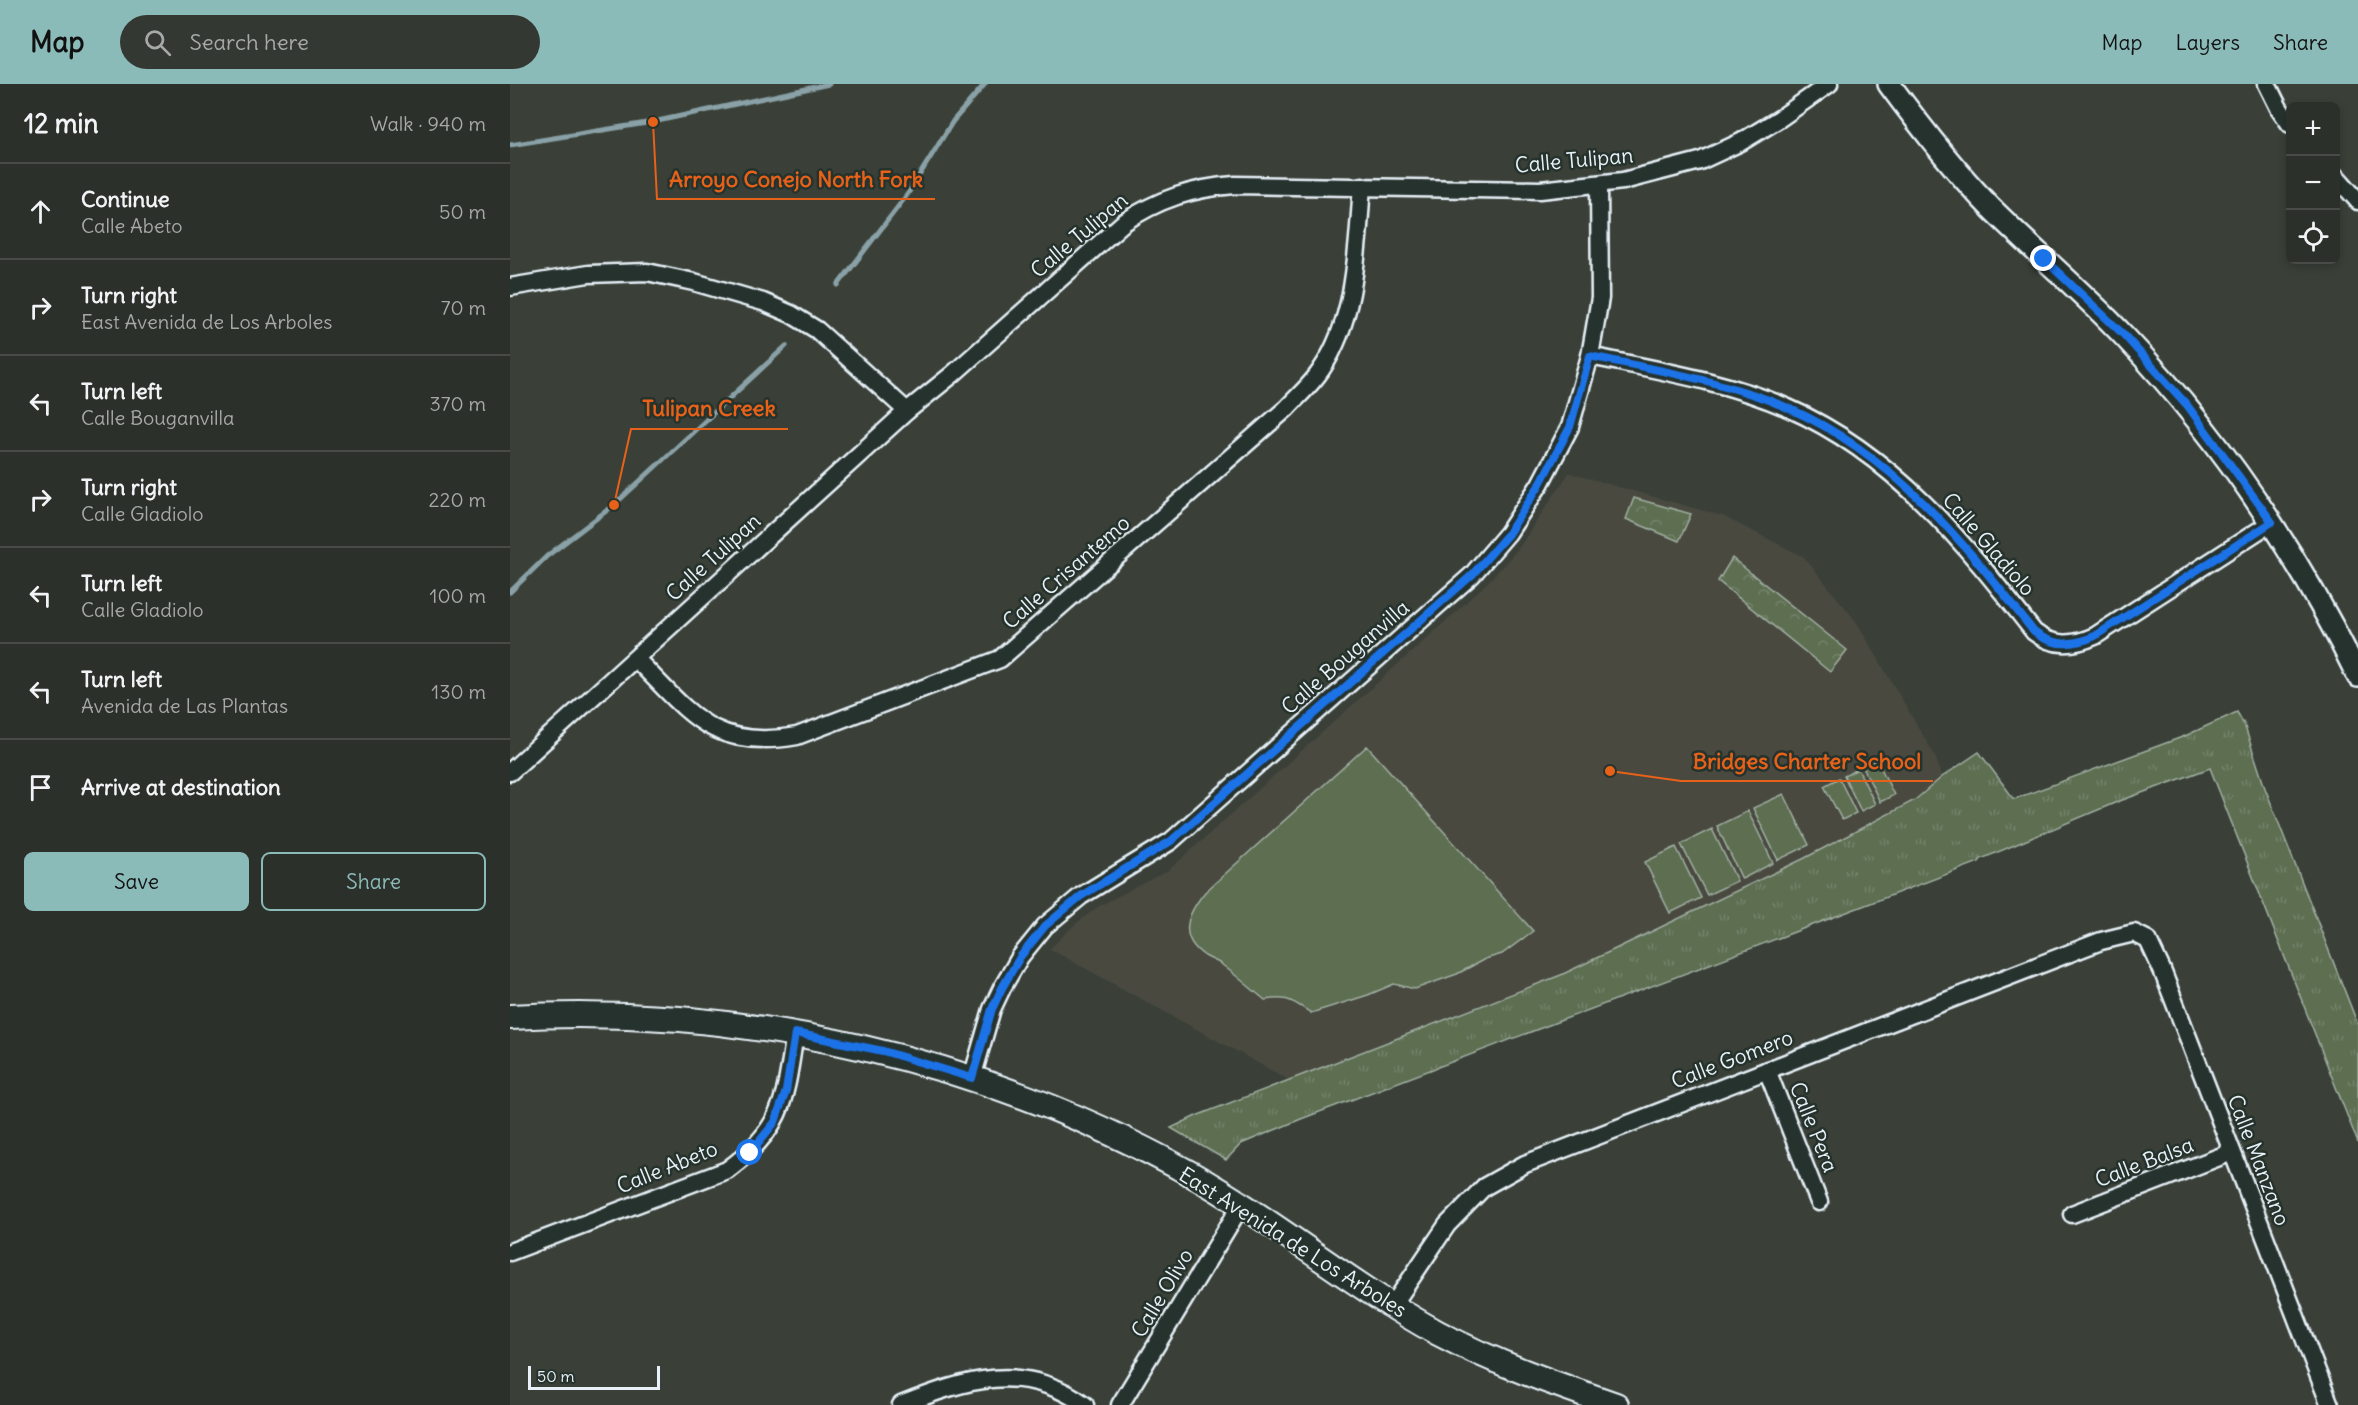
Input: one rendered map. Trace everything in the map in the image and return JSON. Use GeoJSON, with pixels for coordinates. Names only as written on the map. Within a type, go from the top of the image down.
{"type":"FeatureCollection","features":[{"type":"Feature","properties":{"kind":"main road","name":"East Avenida de Los Arboles"},"geometry":{"type":"LineString","coordinates":[[510,1017],[560,1014],[738,1024],[883,1051],[972,1078],[1029,1098],[1101,1129],[1188,1173],[1242,1204],[1438,1333],[1509,1366],[1616,1405]]}},
{"type":"Feature","properties":{"kind":"street","name":"Calle Tulipan"},"geometry":{"type":"LineString","coordinates":[[510,772],[907,411],[953,374],[1123,224],[1152,205],[1188,191],[1216,186],[1362,186],[1540,190],[1623,181],[1700,161],[1741,142],[1829,84]]}},
{"type":"Feature","properties":{"kind":"street"},"geometry":{"type":"LineString","coordinates":[[1888,84],[1920,126],[1988,205],[2123,334],[2187,405],[2272,522],[2334,628],[2358,676]]}},
{"type":"Feature","properties":{"kind":"street"},"geometry":{"type":"LineString","coordinates":[[2267,84],[2286,118]]}},
{"type":"Feature","properties":{"kind":"street"},"geometry":{"type":"LineString","coordinates":[[2340,181],[2358,201]]}},
{"type":"Feature","properties":{"kind":"street","name":"Calle Bouganvilla"},"geometry":{"type":"LineString","coordinates":[[972,1078],[992,1009],[1002,988],[1020,957],[1045,926],[1081,896],[1171,841],[1472,575],[1508,534],[1540,484],[1570,427],[1590,356],[1600,298],[1599,184]]}},
{"type":"Feature","properties":{"kind":"street","name":"Calle Crisantemo"},"geometry":{"type":"LineString","coordinates":[[636,659],[696,720],[722,734],[748,740],[773,740],[797,736],[1000,659],[1287,408],[1321,370],[1342,326],[1355,274],[1362,186]]}},
{"type":"Feature","properties":{"kind":"street"},"geometry":{"type":"LineString","coordinates":[[510,287],[588,274],[647,272],[693,282],[763,302],[791,314],[817,330],[907,411]]}},
{"type":"Feature","properties":{"kind":"street","name":"Calle Gladiolo"},"geometry":{"type":"LineString","coordinates":[[1590,356],[1704,381],[1789,409],[1833,432],[1892,473],[1931,508],[1982,566],[2034,632],[2044,640],[2056,644],[2083,642],[2095,636],[2272,522]]}},
{"type":"Feature","properties":{"kind":"street","name":"Calle Gomero"},"geometry":{"type":"LineString","coordinates":[[1393,1305],[1447,1225],[1484,1187],[1525,1164],[2102,941],[2134,933],[2141,935]]}},
{"type":"Feature","properties":{"kind":"street","name":"Calle Manzano"},"geometry":{"type":"LineString","coordinates":[[2141,935],[2148,940],[2162,970],[2330,1405]]}},
{"type":"Feature","properties":{"kind":"street","name":"Calle Abeto"},"geometry":{"type":"LineString","coordinates":[[510,1252],[727,1170],[750,1153],[775,1122],[786,1091],[795,1033]]}},
{"type":"Feature","properties":{"kind":"street","name":"Calle Pera"},"geometry":{"type":"LineString","coordinates":[[1767,1070],[1819,1202]]}},
{"type":"Feature","properties":{"kind":"street","name":"Calle Balsa"},"geometry":{"type":"LineString","coordinates":[[2072,1214],[2232,1152]]}},
{"type":"Feature","properties":{"kind":"street","name":"Calle Olivo"},"geometry":{"type":"LineString","coordinates":[[1120,1405],[1242,1204]]}},
{"type":"Feature","properties":{"kind":"street"},"geometry":{"type":"LineString","coordinates":[[901,1405],[949,1386],[987,1378],[1015,1377],[1048,1385],[1085,1405]]}},
{"type":"Feature","properties":{"kind":"shaded area"},"geometry":{"type":"Polygon","coordinates":[[[1569,473],[1722,516],[1804,557],[1856,621],[1935,756],[1942,777],[1915,800],[1805,858],[1561,975],[1289,1080],[1050,949],[1073,926],[1099,906],[1169,870],[1455,613],[1518,549],[1569,473]]]}},
{"type":"Feature","properties":{"kind":"green space"},"geometry":{"type":"Polygon","coordinates":[[[1634,498],[1691,514],[1679,541],[1626,519],[1634,498]]]}},
{"type":"Feature","properties":{"kind":"green space"},"geometry":{"type":"Polygon","coordinates":[[[1732,558],[1847,650],[1830,672],[1718,581],[1732,558]]]}},
{"type":"Feature","properties":{"kind":"green space"},"geometry":{"type":"Polygon","coordinates":[[[2237,712],[2244,724],[2265,788],[2358,1025],[2358,1143],[2210,768],[2117,802],[1981,859],[1979,862],[1301,1119],[1241,1144],[1226,1160],[1171,1128],[1196,1116],[1561,975],[1805,858],[1915,800],[1942,777],[1979,752],[2014,799],[2185,736],[2237,712]]]}},
{"type":"Feature","properties":{"kind":"green space"},"geometry":{"type":"Polygon","coordinates":[[[1367,746],[1533,931],[1502,954],[1415,989],[1394,984],[1368,995],[1311,1013],[1290,1001],[1265,1000],[1221,964],[1196,949],[1188,933],[1193,909],[1205,892],[1367,746]]]}},
{"type":"Feature","properties":{"kind":"green space"},"geometry":{"type":"Polygon","coordinates":[[[1877,760],[1894,795],[1880,802],[1863,767],[1877,760]]]}},
{"type":"Feature","properties":{"kind":"green space"},"geometry":{"type":"Polygon","coordinates":[[[1858,769],[1875,804],[1861,811],[1844,776],[1858,769]]]}},
{"type":"Feature","properties":{"kind":"green space"},"geometry":{"type":"Polygon","coordinates":[[[1839,778],[1856,813],[1842,820],[1824,786],[1839,778]]]}},
{"type":"Feature","properties":{"kind":"green space"},"geometry":{"type":"Polygon","coordinates":[[[1784,794],[1809,845],[1778,860],[1753,808],[1784,794]]]}},
{"type":"Feature","properties":{"kind":"green space"},"geometry":{"type":"Polygon","coordinates":[[[1748,811],[1773,863],[1742,879],[1717,826],[1748,811]]]}},
{"type":"Feature","properties":{"kind":"green space"},"geometry":{"type":"Polygon","coordinates":[[[1712,829],[1737,881],[1707,895],[1681,844],[1712,829]]]}},
{"type":"Feature","properties":{"kind":"green space"},"geometry":{"type":"Polygon","coordinates":[[[1676,847],[1701,898],[1670,913],[1645,862],[1676,847]]]}},
{"type":"Feature","properties":{"kind":"waterway"},"geometry":{"type":"LineString","coordinates":[[510,145],[653,122],[829,84]]}},
{"type":"Feature","properties":{"kind":"waterway"},"geometry":{"type":"LineString","coordinates":[[838,285],[907,195],[953,121],[985,84]]}},
{"type":"Feature","properties":{"kind":"waterway"},"geometry":{"type":"LineString","coordinates":[[510,592],[547,556],[614,505],[786,346]]}},
{"type":"Feature","properties":{"kind":"place","name":"Arroyo Conejo North Fork"},"geometry":{"type":"Point","coordinates":[653,122]}},
{"type":"Feature","properties":{"kind":"place","name":"Tulipan Creek"},"geometry":{"type":"Point","coordinates":[614,505]}},
{"type":"Feature","properties":{"kind":"place","name":"Bridges Charter School"},"geometry":{"type":"Point","coordinates":[1610,771]}},
{"type":"Feature","properties":{"kind":"route"},"geometry":{"type":"LineString","coordinates":[[750,1153],[775,1122],[786,1091],[795,1033],[883,1051],[972,1078],[992,1009],[1002,988],[1020,957],[1045,926],[1081,896],[1171,841],[1472,575],[1508,534],[1540,484],[1570,427],[1590,356],[1704,381],[1789,409],[1833,432],[1892,473],[1931,508],[1982,566],[2034,632],[2044,640],[2056,644],[2083,642],[2095,636],[2272,522],[2187,405],[2123,334],[2044,259]]}}]}
